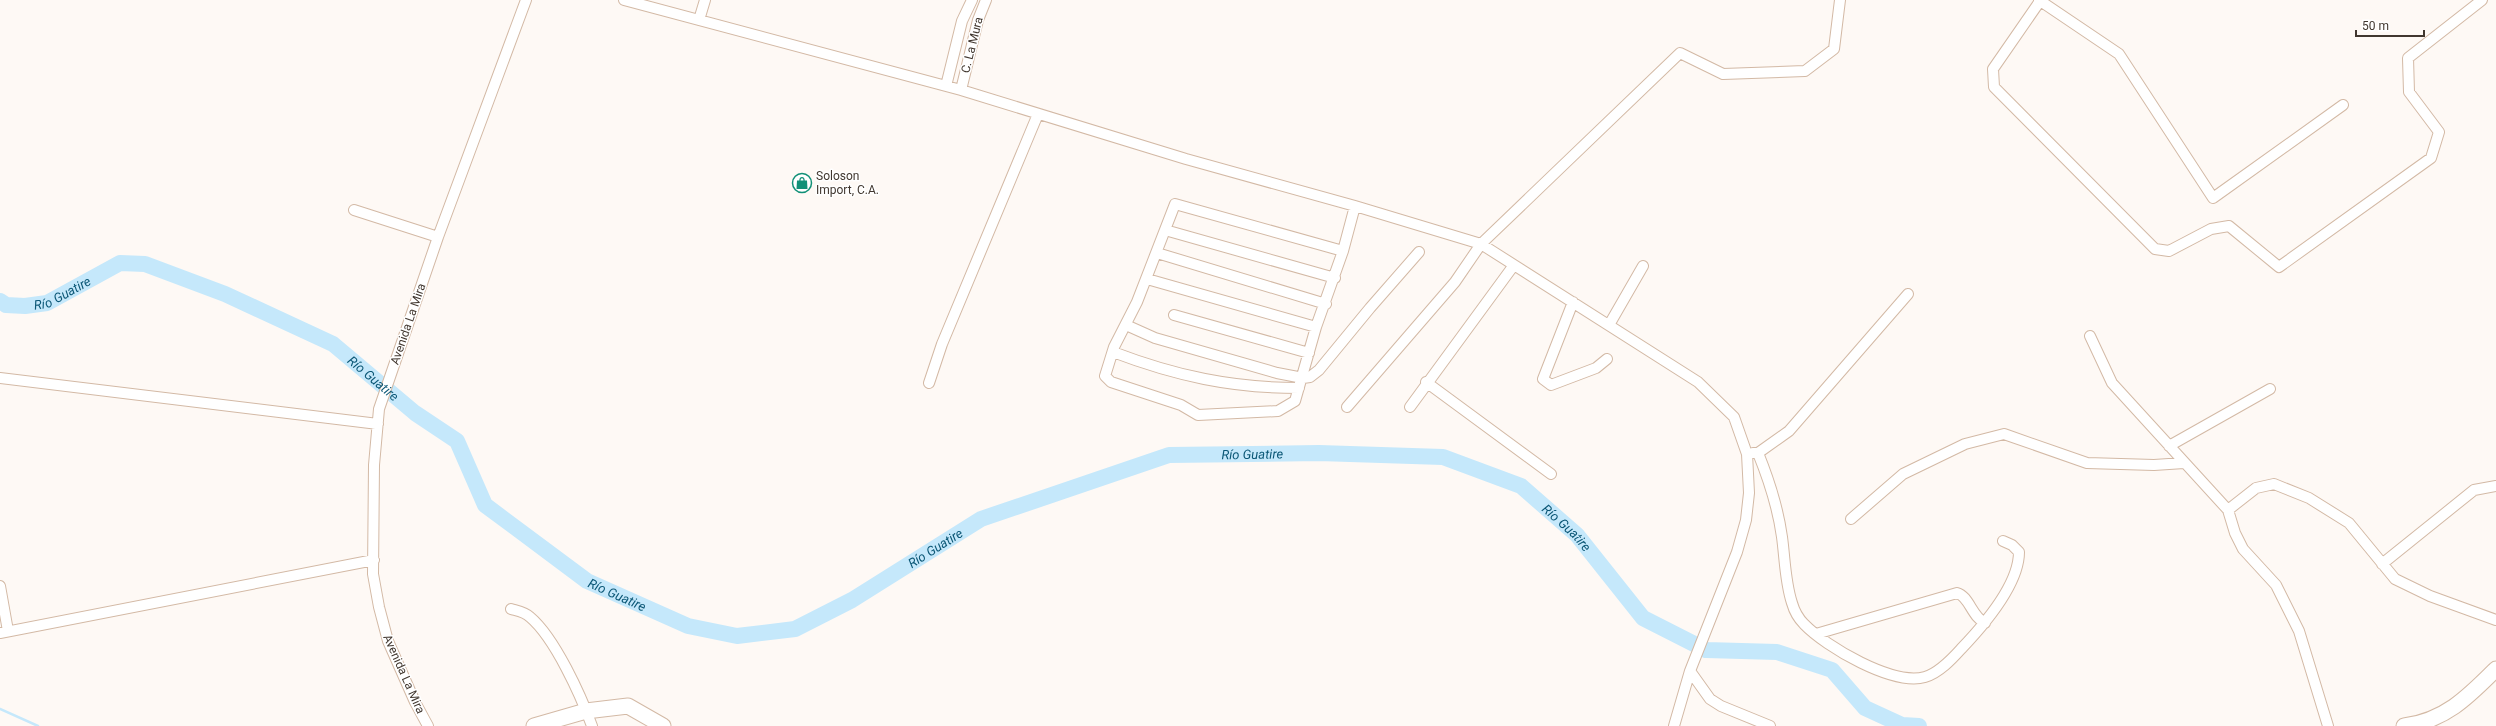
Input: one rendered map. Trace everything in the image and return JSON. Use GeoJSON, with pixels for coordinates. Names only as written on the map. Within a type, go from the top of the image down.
{"type":"FeatureCollection","features":[{"type":"Feature","properties":{"kind":"main road"},"geometry":{"type":"LineString","coordinates":[[2404,726],[2432,723],[2454,709],[2496,669]]}},
{"type":"Feature","properties":{"kind":"main road"},"geometry":{"type":"LineString","coordinates":[[534,726],[586,711],[628,706],[663,726]]}},
{"type":"Feature","properties":{"kind":"street","name":"Avenida La Mira"},"geometry":{"type":"LineString","coordinates":[[428,726],[415,702],[388,641],[378,607],[374,560],[374,465],[379,409],[398,349],[438,237],[526,0]]}},
{"type":"Feature","properties":{"kind":"street"},"geometry":{"type":"LineString","coordinates":[[624,0],[961,90],[1186,159],[1355,206],[1482,244],[1698,382],[1734,417],[1747,454],[1749,493],[1746,520],[1737,552],[1690,671],[1674,726]]}},
{"type":"Feature","properties":{"kind":"street"},"geometry":{"type":"LineString","coordinates":[[699,20],[705,0]]}},
{"type":"Feature","properties":{"kind":"street"},"geometry":{"type":"LineString","coordinates":[[946,86],[962,21],[972,0]]}},
{"type":"Feature","properties":{"kind":"street","name":"C. La Mura"},"geometry":{"type":"LineString","coordinates":[[961,90],[978,20],[986,0]]}},
{"type":"Feature","properties":{"kind":"street"},"geometry":{"type":"LineString","coordinates":[[1347,407],[1455,282],[1482,244],[1680,54],[1723,74],[1805,71],[1834,49],[1840,0]]}},
{"type":"Feature","properties":{"kind":"street"},"geometry":{"type":"LineString","coordinates":[[2343,105],[2213,198],[2119,54],[2040,0],[1993,69],[1994,87],[2155,249],[2169,251],[2211,228],[2228,226],[2279,267],[2430,158],[2439,132],[2409,92],[2408,58],[2482,0]]}},
{"type":"Feature","properties":{"kind":"street"},"geometry":{"type":"LineString","coordinates":[[929,383],[942,344],[1038,114]]}},
{"type":"Feature","properties":{"kind":"street"},"geometry":{"type":"LineString","coordinates":[[1343,251],[1175,204],[1147,279],[1113,352],[1105,376],[1111,382],[1181,405],[1198,415],[1278,411],[1295,401],[1316,327],[1335,278],[1343,251],[1355,206]]}},
{"type":"Feature","properties":{"kind":"street"},"geometry":{"type":"LineString","coordinates":[[354,210],[438,237]]}},
{"type":"Feature","properties":{"kind":"street"},"geometry":{"type":"LineString","coordinates":[[1165,230],[1335,278]]}},
{"type":"Feature","properties":{"kind":"street"},"geometry":{"type":"LineString","coordinates":[[1113,352],[1154,367],[1218,383],[1268,388],[1301,383],[1319,370],[1419,252]]}},
{"type":"Feature","properties":{"kind":"street"},"geometry":{"type":"LineString","coordinates":[[1157,253],[1326,304]]}},
{"type":"Feature","properties":{"kind":"street"},"geometry":{"type":"LineString","coordinates":[[1410,406],[1426,382],[1514,265]]}},
{"type":"Feature","properties":{"kind":"street"},"geometry":{"type":"LineString","coordinates":[[1609,325],[1643,266]]}},
{"type":"Feature","properties":{"kind":"street"},"geometry":{"type":"LineString","coordinates":[[1147,279],[1316,327]]}},
{"type":"Feature","properties":{"kind":"street"},"geometry":{"type":"LineString","coordinates":[[1747,454],[1758,453],[1789,431],[1908,294]]}},
{"type":"Feature","properties":{"kind":"street"},"geometry":{"type":"LineString","coordinates":[[1573,302],[1543,379],[1551,385],[1596,368],[1607,359]]}},
{"type":"Feature","properties":{"kind":"street"},"geometry":{"type":"LineString","coordinates":[[1174,315],[1309,353]]}},
{"type":"Feature","properties":{"kind":"street"},"geometry":{"type":"LineString","coordinates":[[1126,325],[1155,338],[1301,383]]}},
{"type":"Feature","properties":{"kind":"street"},"geometry":{"type":"LineString","coordinates":[[2090,336],[2112,384],[2228,510],[2235,533],[2243,549],[2276,585],[2299,630],[2328,726]]}},
{"type":"Feature","properties":{"kind":"street"},"geometry":{"type":"LineString","coordinates":[[0,378],[378,424]]}},
{"type":"Feature","properties":{"kind":"street"},"geometry":{"type":"LineString","coordinates":[[1426,382],[1551,474]]}},
{"type":"Feature","properties":{"kind":"street"},"geometry":{"type":"LineString","coordinates":[[2169,446],[2270,389]]}},
{"type":"Feature","properties":{"kind":"street"},"geometry":{"type":"LineString","coordinates":[[1851,519],[1903,474],[1965,444],[2004,434],[2087,462],[2154,465],[2184,463]]}},
{"type":"Feature","properties":{"kind":"street"},"geometry":{"type":"LineString","coordinates":[[1758,453],[1773,495],[1782,535],[1792,603],[1802,623],[1816,634],[1866,666],[1913,678],[1925,677],[1952,658],[1984,623],[2002,598],[2019,558],[2019,552],[2012,545],[2003,541]]}},
{"type":"Feature","properties":{"kind":"street"},"geometry":{"type":"LineString","coordinates":[[2228,510],[2256,488],[2274,484],[2310,498],[2349,523],[2395,579],[2430,596],[2496,620]]}},
{"type":"Feature","properties":{"kind":"street"},"geometry":{"type":"LineString","coordinates":[[2382,564],[2474,490],[2496,486]]}},
{"type":"Feature","properties":{"kind":"street"},"geometry":{"type":"LineString","coordinates":[[0,586],[4,632],[374,560]]}},
{"type":"Feature","properties":{"kind":"street"},"geometry":{"type":"LineString","coordinates":[[1816,634],[1957,593],[1963,597],[1979,621],[1984,623]]}},
{"type":"Feature","properties":{"kind":"street"},"geometry":{"type":"LineString","coordinates":[[511,609],[523,612],[531,618],[544,634],[566,666],[592,726]]}},
{"type":"Feature","properties":{"kind":"street"},"geometry":{"type":"LineString","coordinates":[[1690,671],[1710,699],[1721,706],[1770,726]]}},
{"type":"Feature","properties":{"kind":"waterway","name":"Río Guatire"},"geometry":{"type":"LineString","coordinates":[[0,301],[6,305],[25,306],[47,303],[120,263],[145,264],[225,294],[333,344],[415,413],[457,441],[485,505],[587,581],[688,626],[737,636],[795,629],[852,600],[981,519],[1169,455],[1319,453],[1443,457],[1521,486],[1577,535],[1643,618],[1706,650],[1777,652],[1832,670],[1865,708],[1902,725],[1919,726]]}},
{"type":"Feature","properties":{"kind":"waterway"},"geometry":{"type":"LineString","coordinates":[[0,709],[38,726]]}},
{"type":"Feature","properties":{"kind":"place","name":"Soloson Import, C.A."},"geometry":{"type":"Point","coordinates":[802,183]}}]}
